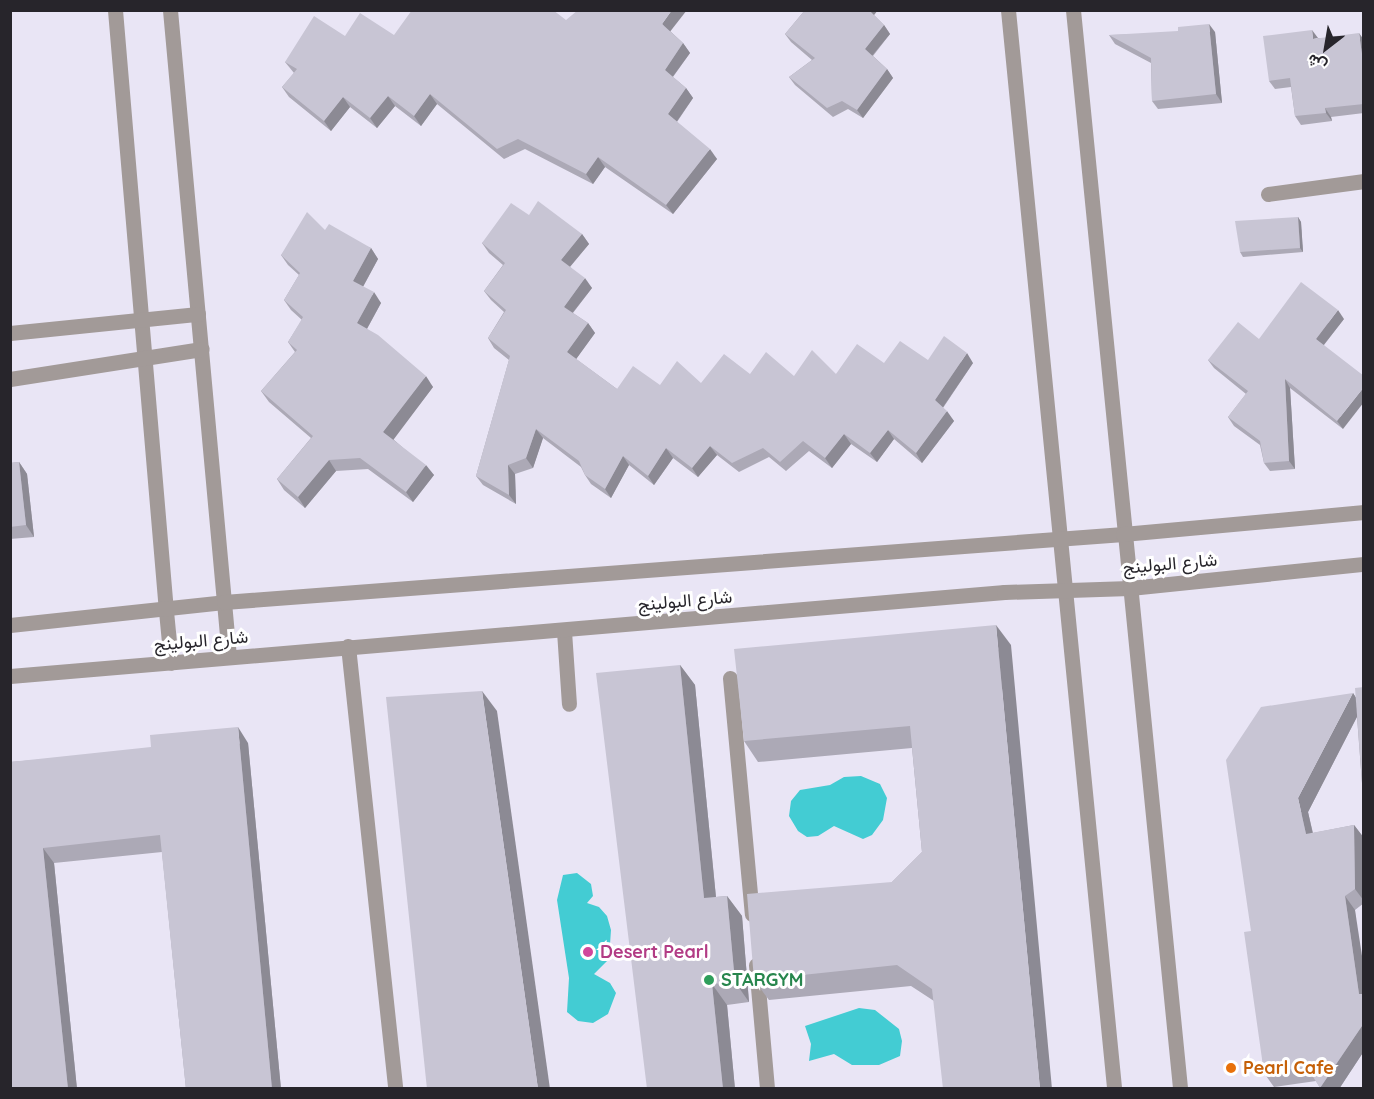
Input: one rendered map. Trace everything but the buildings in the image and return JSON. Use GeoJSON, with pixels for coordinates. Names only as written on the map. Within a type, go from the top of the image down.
{"type":"FeatureCollection","features":[{"type":"Feature","properties":{"kind":"street"},"geometry":{"type":"LineString","coordinates":[[115,10],[144,322],[171,663]]}},
{"type":"Feature","properties":{"kind":"street"},"geometry":{"type":"LineString","coordinates":[[170,10],[229,657]]}},
{"type":"Feature","properties":{"kind":"street"},"geometry":{"type":"LineString","coordinates":[[1008,10],[1068,591],[1114,1089]]}},
{"type":"Feature","properties":{"kind":"street"},"geometry":{"type":"LineString","coordinates":[[1073,10],[1123,534],[1180,1089]]}},
{"type":"Feature","properties":{"kind":"street"},"geometry":{"type":"LineString","coordinates":[[1268,194],[1364,181]]}},
{"type":"Feature","properties":{"kind":"street"},"geometry":{"type":"LineString","coordinates":[[10,333],[144,322],[198,314]]}},
{"type":"Feature","properties":{"kind":"street"},"geometry":{"type":"LineString","coordinates":[[10,379],[201,349]]}},
{"type":"Feature","properties":{"kind":"street","name":"شارع البولينج"},"geometry":{"type":"LineString","coordinates":[[10,625],[166,611],[225,602],[1062,539],[1364,512]]}},
{"type":"Feature","properties":{"kind":"street","name":"شارع البولينج"},"geometry":{"type":"LineString","coordinates":[[10,676],[348,646],[564,631],[1004,592],[1130,588],[1364,564]]}},
{"type":"Feature","properties":{"kind":"street"},"geometry":{"type":"LineString","coordinates":[[564,631],[569,704]]}},
{"type":"Feature","properties":{"kind":"street"},"geometry":{"type":"LineString","coordinates":[[348,646],[395,1089]]}},
{"type":"Feature","properties":{"kind":"street"},"geometry":{"type":"LineString","coordinates":[[730,678],[753,930]]}},
{"type":"Feature","properties":{"kind":"street"},"geometry":{"type":"LineString","coordinates":[[755,952],[767,1089]]}},
{"type":"Feature","properties":{"kind":"water"},"geometry":{"type":"Polygon","coordinates":[[[861,776],[880,784],[887,798],[883,820],[872,835],[863,839],[834,826],[818,836],[807,837],[798,831],[789,816],[791,801],[800,790],[830,785],[844,777],[861,776]]]}},
{"type":"Feature","properties":{"kind":"water"},"geometry":{"type":"Polygon","coordinates":[[[577,873],[591,884],[593,896],[587,903],[599,907],[607,916],[611,930],[609,959],[594,974],[610,983],[616,993],[608,1014],[593,1023],[578,1021],[567,1012],[569,978],[557,900],[563,875],[577,873]]]}},
{"type":"Feature","properties":{"kind":"water"},"geometry":{"type":"Polygon","coordinates":[[[859,1008],[875,1010],[899,1029],[902,1041],[900,1056],[879,1065],[852,1065],[834,1054],[809,1061],[811,1044],[805,1026],[859,1008]]]}},
{"type":"Feature","properties":{"kind":"place","name":"Desert Pearl"},"geometry":{"type":"Point","coordinates":[588,952]}},
{"type":"Feature","properties":{"kind":"place","name":"STARGYM"},"geometry":{"type":"Point","coordinates":[709,980]}},
{"type":"Feature","properties":{"kind":"place","name":"Pearl Cafe"},"geometry":{"type":"Point","coordinates":[1231,1068]}}]}
